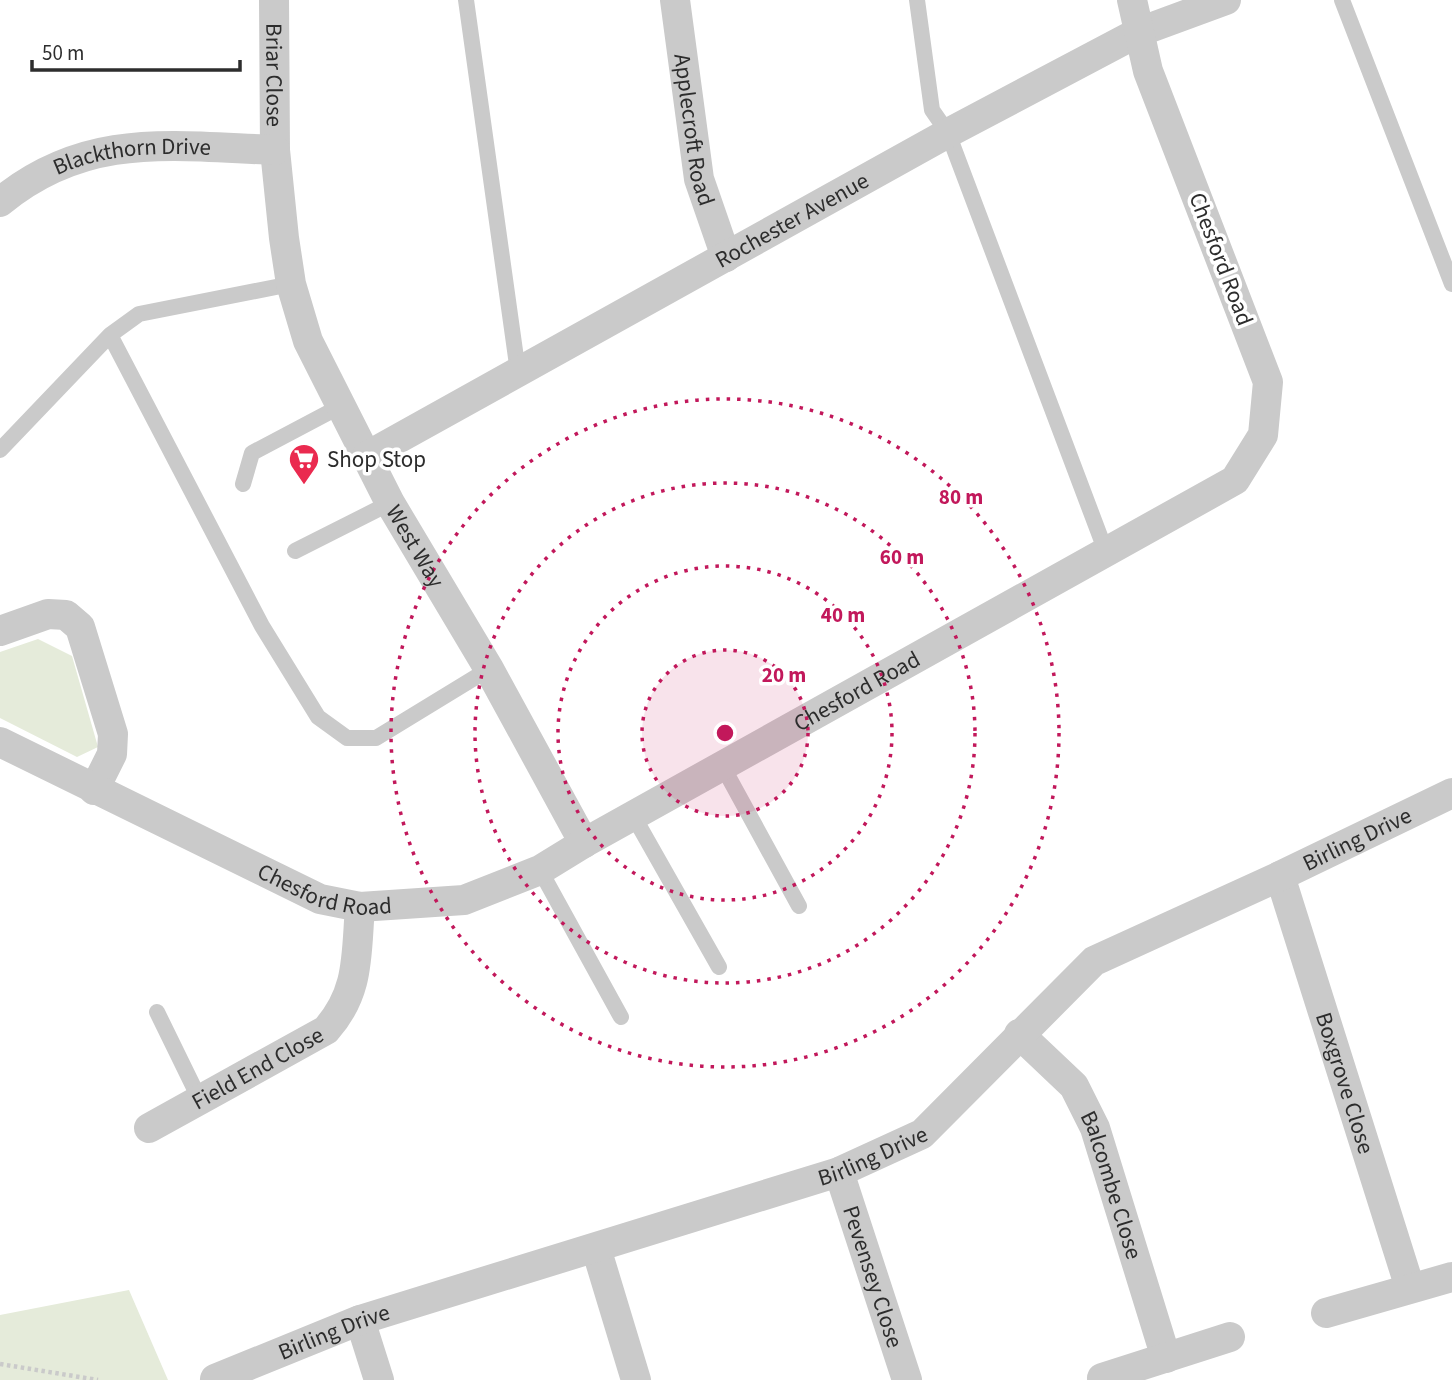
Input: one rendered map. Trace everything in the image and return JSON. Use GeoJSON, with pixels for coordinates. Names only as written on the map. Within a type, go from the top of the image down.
{"type":"FeatureCollection","features":[{"type":"Feature","properties":{"kind":"street","name":"Briar Close"},"geometry":{"type":"LineString","coordinates":[[275,0],[275,150]]}},
{"type":"Feature","properties":{"kind":"street","name":"Applecroft Road"},"geometry":{"type":"LineString","coordinates":[[675,0],[699,179],[726,257]]}},
{"type":"Feature","properties":{"kind":"street","name":"Chesford Road"},"geometry":{"type":"LineString","coordinates":[[2,747],[320,899],[360,907],[464,900],[540,870],[1235,480],[1263,435],[1268,382],[1149,71],[1132,0]]}},
{"type":"Feature","properties":{"kind":"street","name":"Rochester Avenue"},"geometry":{"type":"LineString","coordinates":[[367,456],[948,133],[1139,32],[1226,0]]}},
{"type":"Feature","properties":{"kind":"street","name":"Blackthorn Drive"},"geometry":{"type":"LineString","coordinates":[[0,202],[34,176],[82,156],[139,145],[275,150]]}},
{"type":"Feature","properties":{"kind":"street","name":"West Way"},"geometry":{"type":"LineString","coordinates":[[275,150],[291,284],[308,341],[339,407],[390,503],[489,669],[584,843]]}},
{"type":"Feature","properties":{"kind":"street"},"geometry":{"type":"LineString","coordinates":[[0,631],[48,614],[66,615],[80,628],[113,734],[112,754],[93,790]]}},
{"type":"Feature","properties":{"kind":"street","name":"Birling Drive"},"geometry":{"type":"LineString","coordinates":[[215,1379],[360,1320],[839,1172],[922,1134],[1094,961],[1452,793]]}},
{"type":"Feature","properties":{"kind":"street","name":"Boxgrove Close"},"geometry":{"type":"LineString","coordinates":[[1280,876],[1410,1288]]}},
{"type":"Feature","properties":{"kind":"street","name":"Field End Close"},"geometry":{"type":"LineString","coordinates":[[149,1128],[326,1030],[343,1011],[352,989],[360,907]]}},
{"type":"Feature","properties":{"kind":"street","name":"Balcombe Close"},"geometry":{"type":"LineString","coordinates":[[1019,1034],[1074,1086],[1095,1128],[1166,1358]]}},
{"type":"Feature","properties":{"kind":"street","name":"Pevensey Close"},"geometry":{"type":"LineString","coordinates":[[839,1172],[907,1380]]}},
{"type":"Feature","properties":{"kind":"street"},"geometry":{"type":"LineString","coordinates":[[596,1248],[636,1380]]}},
{"type":"Feature","properties":{"kind":"street"},"geometry":{"type":"LineString","coordinates":[[1326,1313],[1452,1277]]}},
{"type":"Feature","properties":{"kind":"street"},"geometry":{"type":"LineString","coordinates":[[360,1320],[379,1380]]}},
{"type":"Feature","properties":{"kind":"street"},"geometry":{"type":"LineString","coordinates":[[1102,1378],[1230,1337]]}},
{"type":"Feature","properties":{"kind":"lane"},"geometry":{"type":"LineString","coordinates":[[466,0],[518,372]]}},
{"type":"Feature","properties":{"kind":"lane"},"geometry":{"type":"LineString","coordinates":[[917,0],[932,110],[948,133],[1106,552]]}},
{"type":"Feature","properties":{"kind":"lane"},"geometry":{"type":"LineString","coordinates":[[1342,0],[1452,284]]}},
{"type":"Feature","properties":{"kind":"lane"},"geometry":{"type":"LineString","coordinates":[[0,450],[110,335],[139,314],[291,284]]}},
{"type":"Feature","properties":{"kind":"lane"},"geometry":{"type":"LineString","coordinates":[[110,335],[262,626],[318,717],[347,738],[376,738],[489,669]]}},
{"type":"Feature","properties":{"kind":"lane"},"geometry":{"type":"LineString","coordinates":[[243,484],[252,453],[339,407]]}},
{"type":"Feature","properties":{"kind":"lane"},"geometry":{"type":"LineString","coordinates":[[295,551],[390,503]]}},
{"type":"Feature","properties":{"kind":"lane"},"geometry":{"type":"LineString","coordinates":[[723,767],[799,906]]}},
{"type":"Feature","properties":{"kind":"lane"},"geometry":{"type":"LineString","coordinates":[[634,817],[719,967]]}},
{"type":"Feature","properties":{"kind":"lane"},"geometry":{"type":"LineString","coordinates":[[540,870],[621,1017]]}},
{"type":"Feature","properties":{"kind":"lane"},"geometry":{"type":"LineString","coordinates":[[158,1012],[200,1100]]}},
{"type":"Feature","properties":{"kind":"path"},"geometry":{"type":"LineString","coordinates":[[0,1364],[98,1380]]}},
{"type":"Feature","properties":{"kind":"green space"},"geometry":{"type":"Polygon","coordinates":[[[38,639],[72,656],[98,747],[77,757],[0,718],[0,652],[38,639]]]}},
{"type":"Feature","properties":{"kind":"green space"},"geometry":{"type":"Polygon","coordinates":[[[129,1290],[168,1380],[0,1380],[0,1315],[129,1290]]]}},
{"type":"Feature","properties":{"kind":"place","name":"Shop Stop"},"geometry":{"type":"Point","coordinates":[304,486]}}]}
